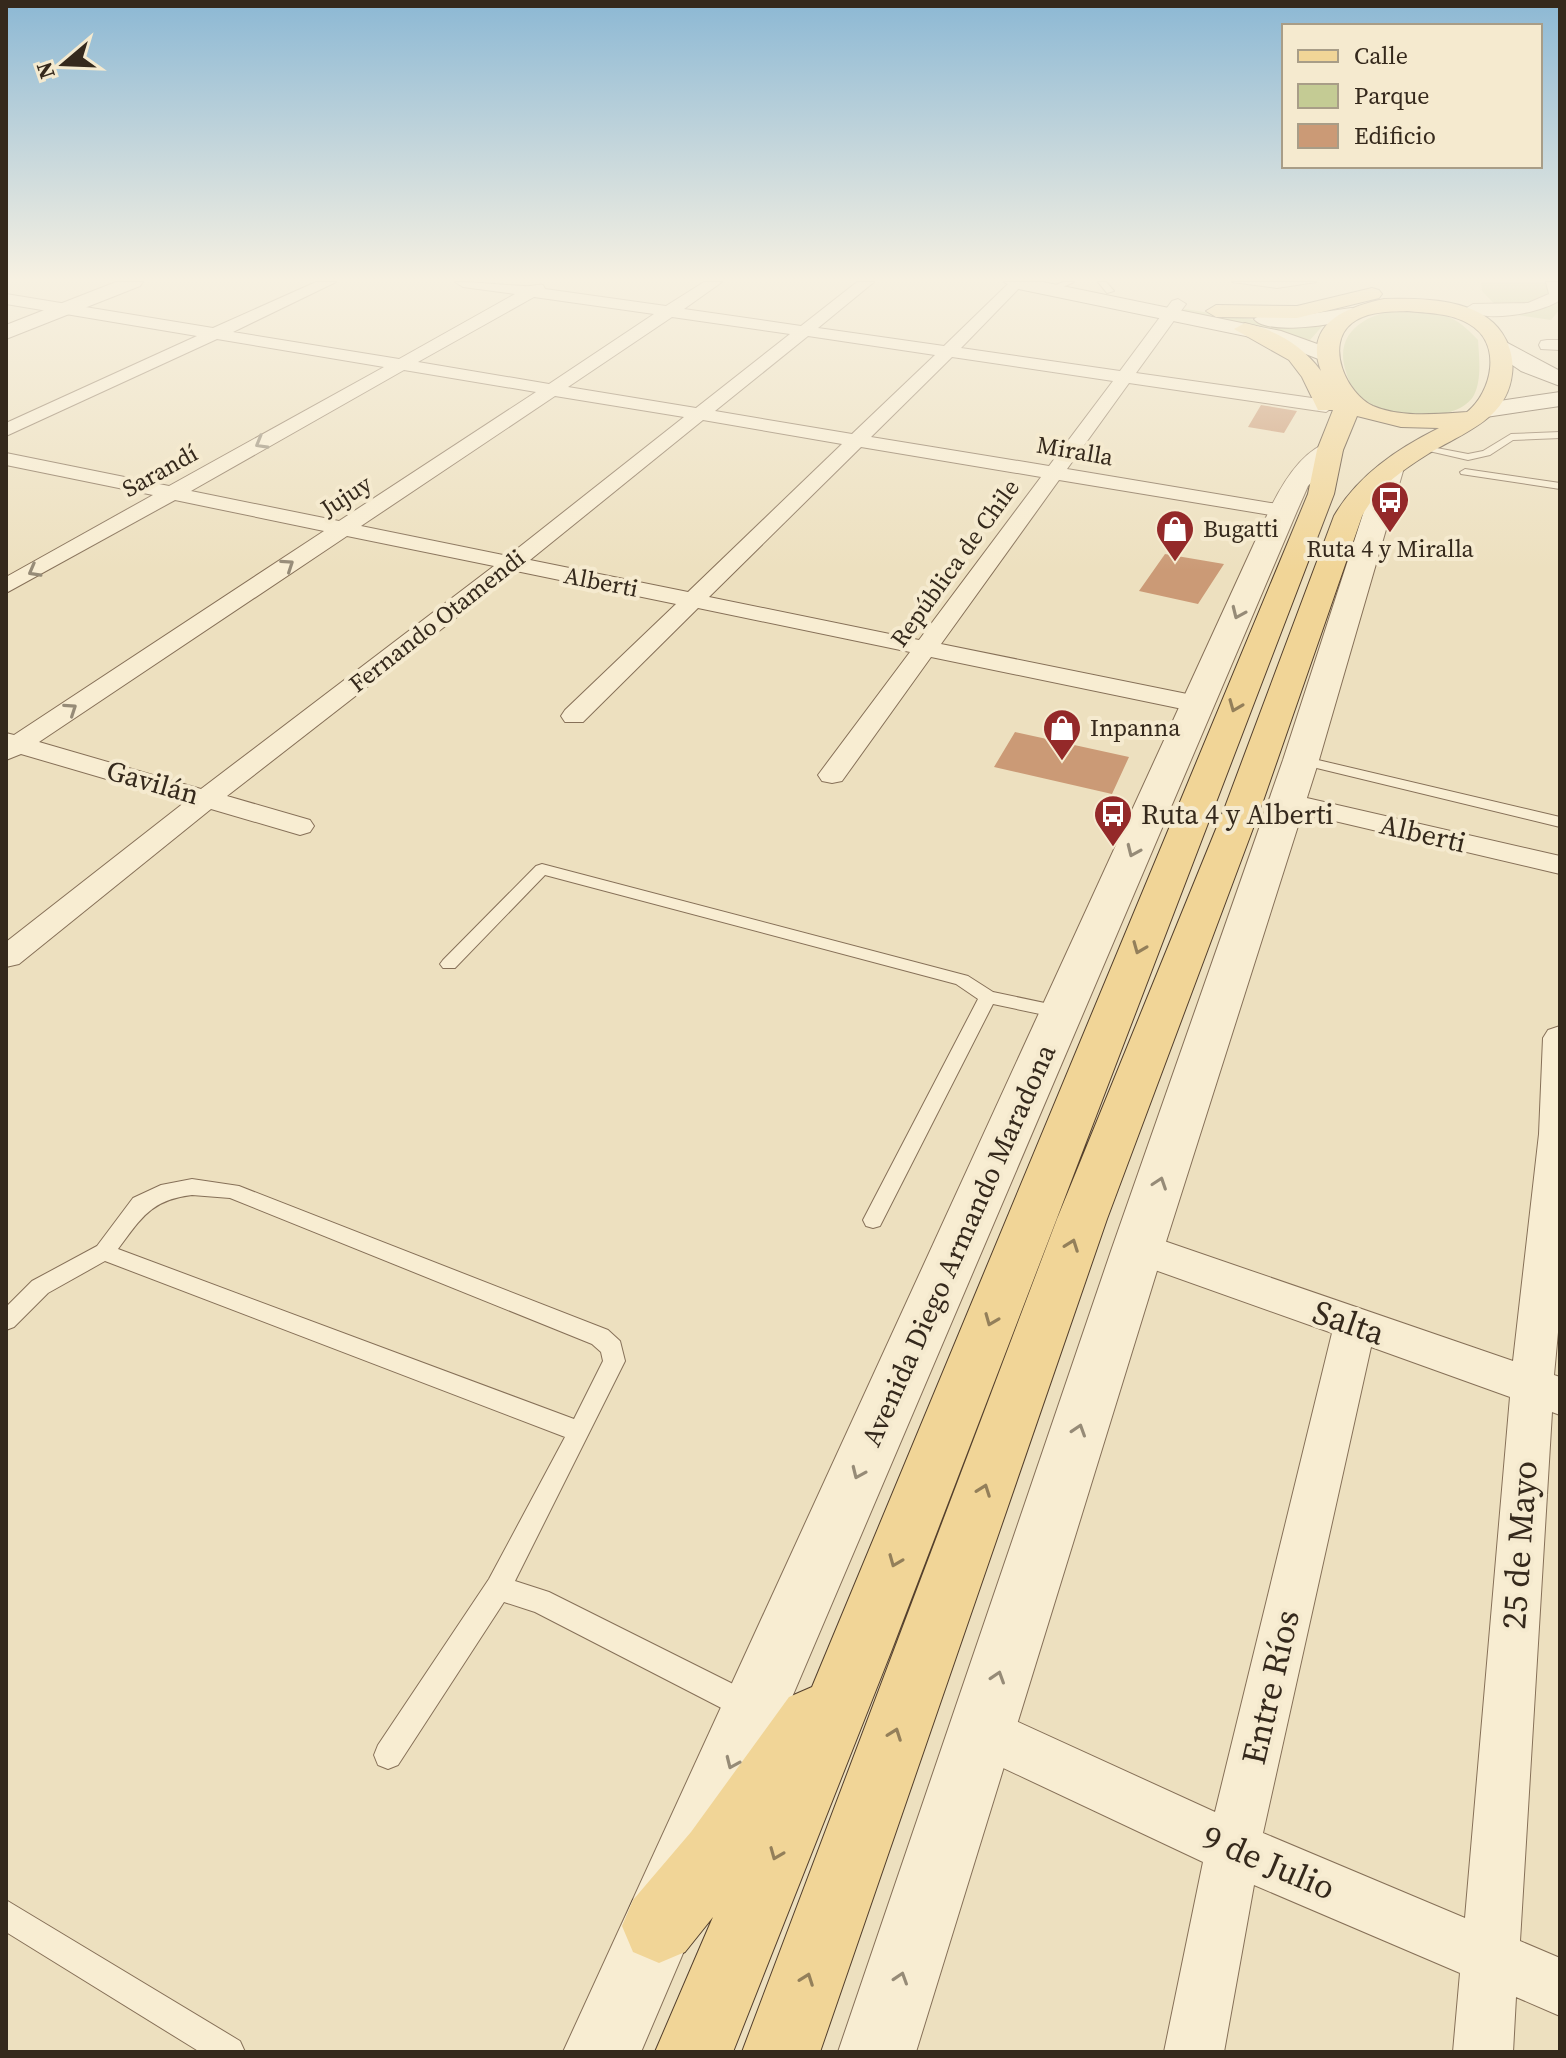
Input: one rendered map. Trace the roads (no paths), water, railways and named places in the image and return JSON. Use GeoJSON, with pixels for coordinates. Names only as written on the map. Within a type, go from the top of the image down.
{"type":"FeatureCollection","features":[{"type":"Feature","properties":{"kind":"main road"},"geometry":{"type":"LineString","coordinates":[[1313,378],[1320,387],[1333,424]]}},
{"type":"Feature","properties":{"kind":"main road"},"geometry":{"type":"LineString","coordinates":[[1328,378],[1333,424]]}},
{"type":"Feature","properties":{"kind":"main road"},"geometry":{"type":"LineString","coordinates":[[781,2052],[1082,1219],[1243,807],[1354,502],[1406,459],[1479,414],[1500,378]]}},
{"type":"Feature","properties":{"kind":"main road"},"geometry":{"type":"LineString","coordinates":[[1333,424],[1365,409],[1393,418],[1428,423],[1479,414]]}},
{"type":"Feature","properties":{"kind":"main road","name":"Avenida Diego Armando Maradona"},"geometry":{"type":"LineString","coordinates":[[694,2052],[859,1652],[1321,494],[1333,424]]}},
{"type":"Feature","properties":{"kind":"main road"},"geometry":{"type":"LineString","coordinates":[[659,1926],[716,1857],[859,1652]]}},
{"type":"Feature","properties":{"kind":"street"},"geometry":{"type":"LineString","coordinates":[[6,430],[117,378]]}},
{"type":"Feature","properties":{"kind":"street","name":"Sarandí"},"geometry":{"type":"LineString","coordinates":[[6,586],[374,378]]}},
{"type":"Feature","properties":{"kind":"street","name":"Miralla"},"geometry":{"type":"LineString","coordinates":[[490,378],[1283,511]]}},
{"type":"Feature","properties":{"kind":"street","name":"Jujuy"},"geometry":{"type":"LineString","coordinates":[[10,745],[572,378]]}},
{"type":"Feature","properties":{"kind":"street","name":"Fernando Otamendi"},"geometry":{"type":"LineString","coordinates":[[8,957],[745,378]]}},
{"type":"Feature","properties":{"kind":"street"},"geometry":{"type":"LineString","coordinates":[[574,716],[919,378]]}},
{"type":"Feature","properties":{"kind":"street","name":"República de Chile"},"geometry":{"type":"LineString","coordinates":[[832,775],[1124,378]]}},
{"type":"Feature","properties":{"kind":"street"},"geometry":{"type":"LineString","coordinates":[[1139,378],[1333,424]]}},
{"type":"Feature","properties":{"kind":"street"},"geometry":{"type":"LineString","coordinates":[[1479,414],[1560,399]]}},
{"type":"Feature","properties":{"kind":"street","name":"Avenida Diego Armando Maradona"},"geometry":{"type":"LineString","coordinates":[[602,2052],[1283,511],[1296,483],[1333,424]]}},
{"type":"Feature","properties":{"kind":"street","name":"Alberti"},"geometry":{"type":"LineString","coordinates":[[6,459],[1197,704]]}},
{"type":"Feature","properties":{"kind":"street"},"geometry":{"type":"LineString","coordinates":[[877,2052],[1293,781],[1406,459]]}},
{"type":"Feature","properties":{"kind":"street","name":"Gavilán"},"geometry":{"type":"LineString","coordinates":[[10,745],[300,826]]}},
{"type":"Feature","properties":{"kind":"street","name":"Alberti"},"geometry":{"type":"LineString","coordinates":[[1293,781],[1560,865]]}},
{"type":"Feature","properties":{"kind":"street","name":"25 de Mayo"},"geometry":{"type":"LineString","coordinates":[[1483,2052],[1488,1954],[1546,1391],[1560,1038]]}},
{"type":"Feature","properties":{"kind":"street","name":"Salta"},"geometry":{"type":"LineString","coordinates":[[1138,1248],[1546,1391]]}},
{"type":"Feature","properties":{"kind":"street","name":"Entre Ríos"},"geometry":{"type":"LineString","coordinates":[[1194,2052],[1233,1848],[1355,1325]]}},
{"type":"Feature","properties":{"kind":"street","name":"9 de Julio"},"geometry":{"type":"LineString","coordinates":[[981,1731],[1233,1848],[1560,1987]]}},
{"type":"Feature","properties":{"kind":"lane"},"geometry":{"type":"LineString","coordinates":[[1406,459],[1468,457],[1486,453],[1511,437],[1560,435]]}},
{"type":"Feature","properties":{"kind":"lane"},"geometry":{"type":"LineString","coordinates":[[1465,472],[1560,486]]}},
{"type":"Feature","properties":{"kind":"lane"},"geometry":{"type":"LineString","coordinates":[[1293,781],[1560,822]]}},
{"type":"Feature","properties":{"kind":"lane"},"geometry":{"type":"LineString","coordinates":[[449,964],[542,869],[962,980],[988,997],[1059,1012]]}},
{"type":"Feature","properties":{"kind":"lane"},"geometry":{"type":"LineString","coordinates":[[873,1220],[988,997]]}},
{"type":"Feature","properties":{"kind":"lane"},"geometry":{"type":"LineString","coordinates":[[6,1321],[40,1287],[104,1252],[140,1204],[168,1190],[192,1187],[232,1191],[600,1337],[612,1348],[614,1361],[498,1588],[388,1755]]}},
{"type":"Feature","properties":{"kind":"lane"},"geometry":{"type":"LineString","coordinates":[[104,1252],[580,1432]]}},
{"type":"Feature","properties":{"kind":"lane"},"geometry":{"type":"LineString","coordinates":[[498,1588],[540,1601],[755,1710]]}},
{"type":"Feature","properties":{"kind":"lane"},"geometry":{"type":"LineString","coordinates":[[6,1915],[229,2052]]}},
{"type":"Feature","properties":{"kind":"place","name":"Ruta 4 y Miralla"},"geometry":{"type":"Point","coordinates":[1390,534]}},
{"type":"Feature","properties":{"kind":"place","name":"Bugatti"},"geometry":{"type":"Point","coordinates":[1175,563]}},
{"type":"Feature","properties":{"kind":"place","name":"Inpanna"},"geometry":{"type":"Point","coordinates":[1062,762]}},
{"type":"Feature","properties":{"kind":"place","name":"Ruta 4 y Alberti"},"geometry":{"type":"Point","coordinates":[1113,848]}}]}
